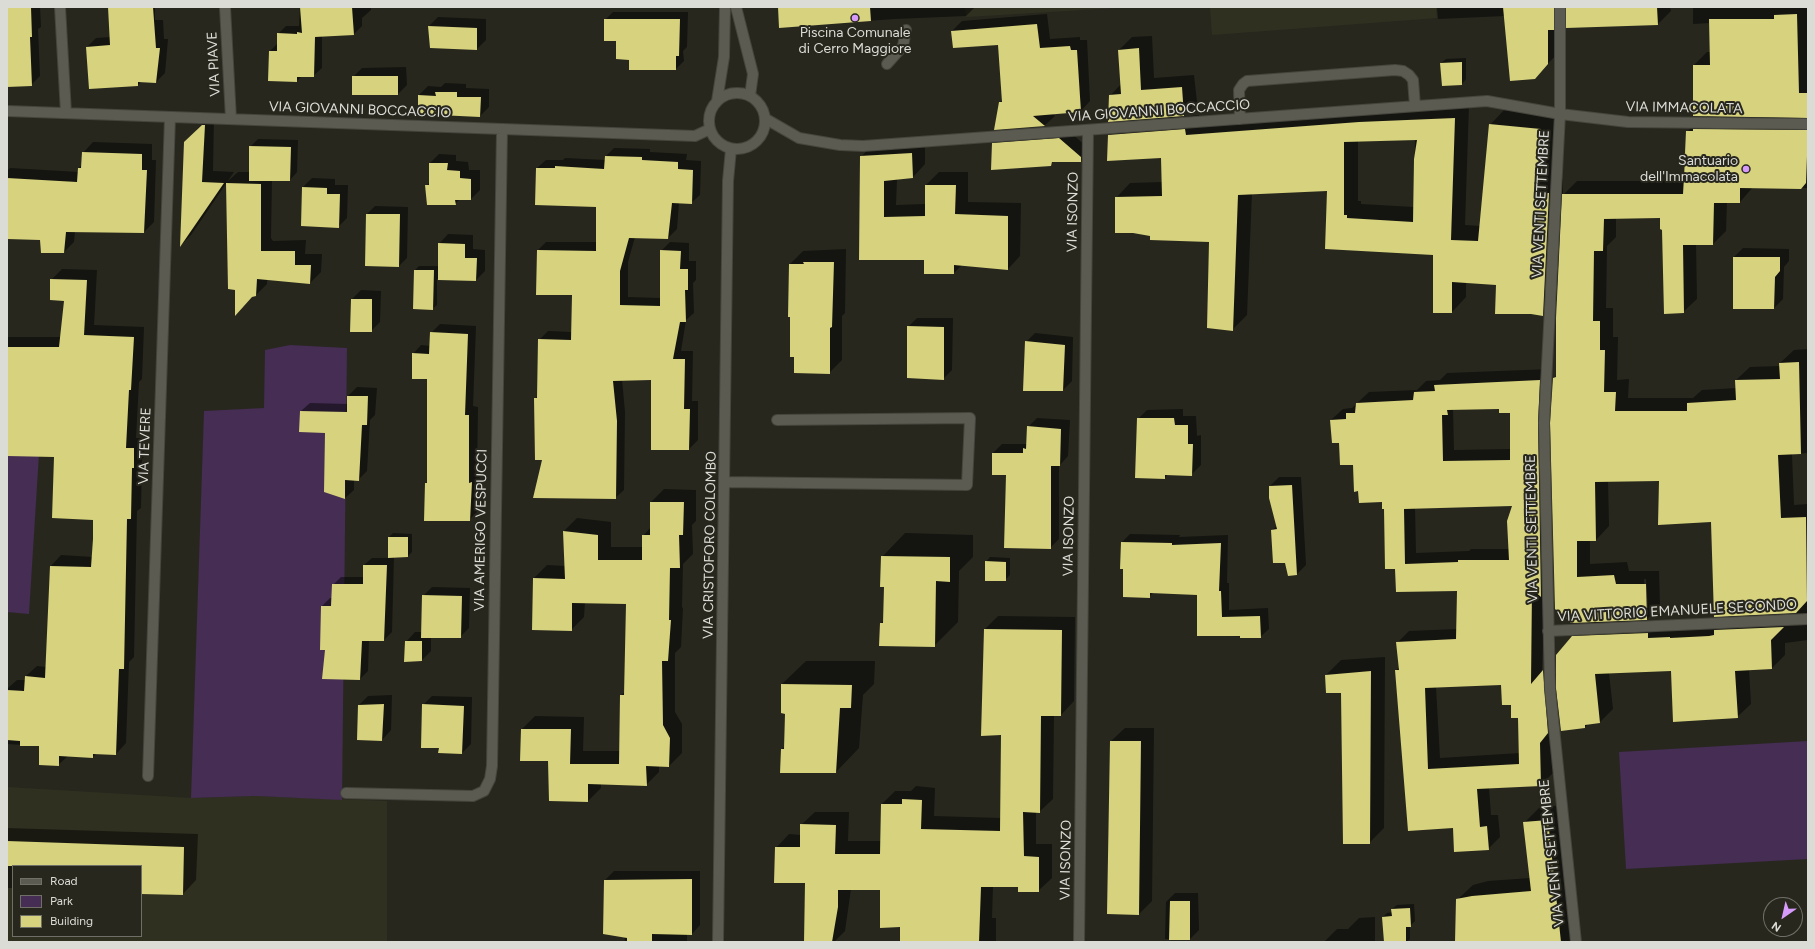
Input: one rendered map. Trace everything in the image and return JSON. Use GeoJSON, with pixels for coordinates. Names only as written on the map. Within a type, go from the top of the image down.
{"type":"FeatureCollection","features":[{"type":"Feature","properties":{"kind":"street"},"geometry":{"type":"LineString","coordinates":[[60,7],[66,113]]}},
{"type":"Feature","properties":{"kind":"street","name":"VIA PIAVE"},"geometry":{"type":"LineString","coordinates":[[225,7],[231,119]]}},
{"type":"Feature","properties":{"kind":"street"},"geometry":{"type":"LineString","coordinates":[[717,101],[724,96],[733,93],[742,93],[758,101],[766,118],[762,136],[756,143],[740,150],[730,149],[717,142],[710,129],[710,114],[717,101],[724,57],[725,7]]}},
{"type":"Feature","properties":{"kind":"street"},"geometry":{"type":"LineString","coordinates":[[736,7],[753,74],[750,96]]}},
{"type":"Feature","properties":{"kind":"street","name":"VIA VENTI SETTEMBRE"},"geometry":{"type":"LineString","coordinates":[[1560,7],[1560,114],[1544,423],[1550,689],[1576,942]]}},
{"type":"Feature","properties":{"kind":"street"},"geometry":{"type":"LineString","coordinates":[[887,64],[903,46],[906,30]]}},
{"type":"Feature","properties":{"kind":"street"},"geometry":{"type":"LineString","coordinates":[[1240,119],[1240,90],[1243,84],[1247,81],[1395,70],[1403,71],[1409,75],[1414,88],[1415,106]]}},
{"type":"Feature","properties":{"kind":"street","name":"VIA GIOVANNI BOCCACCIO"},"geometry":{"type":"LineString","coordinates":[[766,118],[799,138],[840,145],[863,146],[1487,101],[1560,114]]}},
{"type":"Feature","properties":{"kind":"street","name":"VIA GIOVANNI BOCCACCIO"},"geometry":{"type":"LineString","coordinates":[[7,111],[695,136],[710,129]]}},
{"type":"Feature","properties":{"kind":"street","name":"VIA IMMACOLATA"},"geometry":{"type":"LineString","coordinates":[[1560,114],[1628,122],[1808,124]]}},
{"type":"Feature","properties":{"kind":"street","name":"VIA TEVERE"},"geometry":{"type":"LineString","coordinates":[[148,776],[170,117]]}},
{"type":"Feature","properties":{"kind":"street","name":"VIA AMERIGO VESPUCCI"},"geometry":{"type":"LineString","coordinates":[[346,793],[473,796],[484,791],[490,779],[492,766],[502,130]]}},
{"type":"Feature","properties":{"kind":"street","name":"VIA ISONZO"},"geometry":{"type":"LineString","coordinates":[[1079,942],[1088,130]]}},
{"type":"Feature","properties":{"kind":"street","name":"VIA CRISTOFORO COLOMBO"},"geometry":{"type":"LineString","coordinates":[[718,942],[728,181],[730,149]]}},
{"type":"Feature","properties":{"kind":"street"},"geometry":{"type":"LineString","coordinates":[[725,482],[967,486],[970,418],[777,420]]}},
{"type":"Feature","properties":{"kind":"street","name":"VIA VITTORIO EMANUELE SECONDO"},"geometry":{"type":"LineString","coordinates":[[1548,631],[1808,619]]}},
{"type":"Feature","properties":{"kind":"shaded area"},"geometry":{"type":"Polygon","coordinates":[[[965,7],[1133,7],[966,17],[965,7]]]}},
{"type":"Feature","properties":{"kind":"shaded area"},"geometry":{"type":"Polygon","coordinates":[[[1210,7],[1436,7],[1437,18],[1212,35],[1210,7]]]}},
{"type":"Feature","properties":{"kind":"shaded area"},"geometry":{"type":"Polygon","coordinates":[[[7,787],[191,798],[256,796],[387,801],[387,942],[7,942],[7,787]]]}},
{"type":"Feature","properties":{"kind":"green space"},"geometry":{"type":"Polygon","coordinates":[[[290,345],[347,348],[342,800],[256,796],[191,798],[204,411],[264,408],[265,350],[290,345]]]}},
{"type":"Feature","properties":{"kind":"green space"},"geometry":{"type":"Polygon","coordinates":[[[7,453],[39,454],[29,614],[7,612],[7,453]]]}},
{"type":"Feature","properties":{"kind":"green space"},"geometry":{"type":"Polygon","coordinates":[[[1808,741],[1808,859],[1626,869],[1619,752],[1808,741]]]}},
{"type":"Feature","properties":{"kind":"building"},"geometry":{"type":"Polygon","coordinates":[[[7,7],[31,7],[32,37],[30,37],[32,86],[7,87],[7,7]]]}},
{"type":"Feature","properties":{"kind":"building"},"geometry":{"type":"Polygon","coordinates":[[[108,7],[153,7],[156,48],[160,48],[156,83],[138,82],[138,86],[89,89],[86,47],[110,45],[108,7]]]}},
{"type":"Feature","properties":{"kind":"building"},"geometry":{"type":"Polygon","coordinates":[[[300,7],[352,7],[354,35],[315,37],[314,77],[297,77],[297,82],[268,81],[269,51],[277,51],[277,33],[302,33],[300,7]]]}},
{"type":"Feature","properties":{"kind":"building"},"geometry":{"type":"Polygon","coordinates":[[[778,7],[870,7],[871,21],[779,28],[778,7]]]}},
{"type":"Feature","properties":{"kind":"building"},"geometry":{"type":"Polygon","coordinates":[[[1503,7],[1554,7],[1554,30],[1548,30],[1548,64],[1535,79],[1510,81],[1503,7]]]}},
{"type":"Feature","properties":{"kind":"building"},"geometry":{"type":"Polygon","coordinates":[[[1566,7],[1657,7],[1658,25],[1566,28],[1566,7]]]}},
{"type":"Feature","properties":{"kind":"building"},"geometry":{"type":"Polygon","coordinates":[[[1797,14],[1799,93],[1808,93],[1808,118],[1693,116],[1693,65],[1710,65],[1709,19],[1774,19],[1774,15],[1797,14]]]}},
{"type":"Feature","properties":{"kind":"building"},"geometry":{"type":"Polygon","coordinates":[[[604,19],[680,19],[679,56],[676,56],[676,70],[629,70],[629,60],[616,59],[616,41],[604,41],[604,19]]]}},
{"type":"Feature","properties":{"kind":"building"},"geometry":{"type":"Polygon","coordinates":[[[1037,24],[1040,48],[1070,46],[1071,50],[1077,50],[1081,112],[1033,116],[1045,126],[994,130],[999,102],[1002,102],[998,45],[953,48],[951,31],[1037,24]]]}},
{"type":"Feature","properties":{"kind":"building"},"geometry":{"type":"Polygon","coordinates":[[[428,26],[477,28],[477,50],[430,48],[428,26]]]}},
{"type":"Feature","properties":{"kind":"building"},"geometry":{"type":"Polygon","coordinates":[[[1139,48],[1141,90],[1182,87],[1184,116],[1108,122],[1109,95],[1121,94],[1118,50],[1139,48]]]}},
{"type":"Feature","properties":{"kind":"building"},"geometry":{"type":"Polygon","coordinates":[[[1462,62],[1462,85],[1442,86],[1440,63],[1462,62]]]}},
{"type":"Feature","properties":{"kind":"building"},"geometry":{"type":"Polygon","coordinates":[[[352,76],[398,76],[398,95],[352,95],[352,76]]]}},
{"type":"Feature","properties":{"kind":"building"},"geometry":{"type":"Polygon","coordinates":[[[435,92],[457,92],[457,97],[481,97],[480,117],[418,114],[418,95],[436,96],[435,92]]]}},
{"type":"Feature","properties":{"kind":"building"},"geometry":{"type":"Polygon","coordinates":[[[1455,118],[1451,240],[1478,241],[1489,124],[1541,129],[1538,193],[1549,193],[1543,316],[1531,314],[1495,314],[1496,285],[1452,282],[1452,313],[1433,313],[1433,255],[1325,249],[1327,191],[1238,195],[1233,331],[1207,328],[1209,242],[1150,240],[1150,236],[1133,233],[1115,233],[1115,197],[1162,196],[1161,158],[1107,161],[1108,135],[1185,129],[1186,135],[1359,122],[1455,118]],[[1417,140],[1344,142],[1344,215],[1347,215],[1347,218],[1413,222],[1414,159],[1417,140]]]}},
{"type":"Feature","properties":{"kind":"building"},"geometry":{"type":"Polygon","coordinates":[[[202,125],[205,125],[202,182],[224,183],[180,247],[184,142],[202,125]]]}},
{"type":"Feature","properties":{"kind":"building"},"geometry":{"type":"Polygon","coordinates":[[[1693,129],[1808,130],[1806,183],[1801,189],[1740,188],[1740,203],[1714,203],[1713,245],[1683,245],[1684,313],[1664,314],[1662,230],[1660,229],[1660,218],[1604,219],[1603,251],[1594,251],[1593,321],[1600,321],[1600,350],[1605,350],[1604,392],[1616,392],[1615,411],[1687,411],[1687,403],[1736,400],[1735,380],[1780,379],[1779,363],[1799,362],[1801,454],[1778,455],[1781,518],[1806,517],[1807,601],[1796,613],[1714,617],[1711,522],[1658,525],[1659,481],[1595,482],[1596,541],[1577,541],[1577,577],[1614,575],[1616,584],[1646,584],[1647,620],[1571,623],[1555,609],[1550,423],[1553,378],[1556,377],[1556,318],[1562,194],[1683,194],[1685,159],[1683,156],[1685,153],[1686,131],[1693,131],[1693,129]]]}},
{"type":"Feature","properties":{"kind":"building"},"geometry":{"type":"Polygon","coordinates":[[[1059,138],[1081,157],[1081,162],[1052,162],[1051,166],[991,170],[992,143],[1059,138]]]}},
{"type":"Feature","properties":{"kind":"building"},"geometry":{"type":"Polygon","coordinates":[[[249,146],[291,147],[290,181],[249,181],[249,146]]]}},
{"type":"Feature","properties":{"kind":"building"},"geometry":{"type":"Polygon","coordinates":[[[82,152],[142,154],[142,170],[147,170],[144,233],[66,232],[64,253],[41,253],[40,240],[7,239],[7,178],[77,182],[78,168],[81,168],[82,152]]]}},
{"type":"Feature","properties":{"kind":"building"},"geometry":{"type":"Polygon","coordinates":[[[912,153],[913,178],[884,181],[884,217],[925,216],[925,185],[956,185],[955,214],[1008,216],[1008,270],[954,265],[954,274],[924,274],[924,260],[859,260],[860,156],[912,153]]]}},
{"type":"Feature","properties":{"kind":"building"},"geometry":{"type":"Polygon","coordinates":[[[605,156],[642,157],[642,160],[678,162],[678,169],[693,170],[692,204],[672,203],[668,239],[629,238],[620,271],[620,305],[660,306],[660,250],[681,251],[680,269],[688,269],[688,290],[685,290],[686,322],[680,322],[673,359],[685,359],[684,409],[690,409],[689,450],[651,450],[651,380],[613,381],[617,421],[616,499],[533,498],[542,460],[535,460],[534,398],[537,398],[538,339],[571,340],[572,295],[536,295],[537,250],[596,251],[596,207],[535,205],[536,168],[555,168],[555,166],[604,169],[605,156]]]}},
{"type":"Feature","properties":{"kind":"building"},"geometry":{"type":"Polygon","coordinates":[[[429,163],[448,163],[447,170],[460,171],[460,178],[471,179],[471,200],[455,200],[456,205],[427,205],[425,185],[429,185],[429,163]]]}},
{"type":"Feature","properties":{"kind":"building"},"geometry":{"type":"Polygon","coordinates":[[[226,183],[261,184],[261,251],[295,251],[295,265],[311,265],[310,284],[257,279],[256,296],[252,297],[235,316],[235,290],[228,289],[226,183]]]}},
{"type":"Feature","properties":{"kind":"building"},"geometry":{"type":"Polygon","coordinates":[[[302,187],[327,188],[327,194],[340,194],[339,228],[301,226],[302,187]]]}},
{"type":"Feature","properties":{"kind":"building"},"geometry":{"type":"Polygon","coordinates":[[[366,214],[400,214],[399,267],[365,266],[366,214]]]}},
{"type":"Feature","properties":{"kind":"building"},"geometry":{"type":"Polygon","coordinates":[[[438,243],[465,244],[465,258],[477,258],[476,281],[438,280],[438,243]]]}},
{"type":"Feature","properties":{"kind":"building"},"geometry":{"type":"Polygon","coordinates":[[[1733,257],[1780,257],[1780,271],[1775,277],[1774,309],[1733,309],[1733,257]]]}},
{"type":"Feature","properties":{"kind":"building"},"geometry":{"type":"Polygon","coordinates":[[[803,262],[834,262],[832,327],[830,328],[830,374],[794,373],[794,357],[790,357],[790,317],[788,317],[789,264],[804,264],[803,262]]]}},
{"type":"Feature","properties":{"kind":"building"},"geometry":{"type":"Polygon","coordinates":[[[414,270],[434,270],[433,310],[413,309],[414,270]]]}},
{"type":"Feature","properties":{"kind":"building"},"geometry":{"type":"Polygon","coordinates":[[[50,279],[87,280],[84,335],[134,337],[126,448],[134,448],[134,468],[132,468],[131,519],[127,519],[124,669],[119,669],[116,755],[93,754],[93,758],[59,756],[59,766],[39,765],[39,746],[20,746],[20,741],[7,740],[7,690],[24,691],[25,676],[45,678],[50,566],[91,567],[93,520],[52,518],[54,457],[7,456],[7,347],[59,347],[64,301],[50,300],[50,279]]]}},
{"type":"Feature","properties":{"kind":"building"},"geometry":{"type":"Polygon","coordinates":[[[351,299],[372,299],[372,332],[350,332],[351,299]]]}},
{"type":"Feature","properties":{"kind":"building"},"geometry":{"type":"Polygon","coordinates":[[[907,326],[944,327],[944,380],[907,378],[907,326]]]}},
{"type":"Feature","properties":{"kind":"building"},"geometry":{"type":"Polygon","coordinates":[[[430,332],[468,334],[465,415],[469,415],[469,483],[472,482],[470,521],[424,521],[425,483],[427,483],[427,379],[412,379],[412,353],[429,354],[430,332]]]}},
{"type":"Feature","properties":{"kind":"building"},"geometry":{"type":"Polygon","coordinates":[[[1025,341],[1065,345],[1063,391],[1023,391],[1025,341]]]}},
{"type":"Feature","properties":{"kind":"building"},"geometry":{"type":"Polygon","coordinates":[[[1540,380],[1538,423],[1541,597],[1532,589],[1531,684],[1543,670],[1548,733],[1540,743],[1541,786],[1477,789],[1480,827],[1487,826],[1489,850],[1454,852],[1453,828],[1408,831],[1395,670],[1399,670],[1396,642],[1456,639],[1457,591],[1396,592],[1395,569],[1385,569],[1384,509],[1382,509],[1382,502],[1359,503],[1358,491],[1354,492],[1353,465],[1340,465],[1339,443],[1332,443],[1330,420],[1346,419],[1346,413],[1355,413],[1356,403],[1413,400],[1414,392],[1435,391],[1434,385],[1540,380]],[[1499,409],[1447,410],[1448,415],[1442,415],[1443,461],[1510,460],[1510,413],[1499,413],[1499,409]],[[1512,506],[1404,509],[1405,564],[1458,562],[1458,560],[1509,560],[1507,521],[1512,506]],[[1501,685],[1425,688],[1428,769],[1519,764],[1518,718],[1511,718],[1511,705],[1502,705],[1501,685]]]}},
{"type":"Feature","properties":{"kind":"building"},"geometry":{"type":"Polygon","coordinates":[[[347,396],[368,396],[367,425],[362,425],[359,481],[345,480],[345,499],[324,492],[325,433],[299,432],[300,411],[347,412],[347,396]]]}},
{"type":"Feature","properties":{"kind":"building"},"geometry":{"type":"Polygon","coordinates":[[[1137,418],[1174,418],[1175,425],[1188,425],[1188,444],[1193,444],[1192,476],[1165,475],[1165,479],[1135,478],[1137,418]]]}},
{"type":"Feature","properties":{"kind":"building"},"geometry":{"type":"Polygon","coordinates":[[[1027,426],[1061,429],[1060,466],[1051,466],[1051,549],[1004,548],[1006,475],[992,475],[992,453],[1023,453],[1023,448],[1026,449],[1027,426]]]}},
{"type":"Feature","properties":{"kind":"building"},"geometry":{"type":"Polygon","coordinates":[[[1292,485],[1297,575],[1288,576],[1285,563],[1273,563],[1271,530],[1277,529],[1269,498],[1269,486],[1292,485]]]}},
{"type":"Feature","properties":{"kind":"building"},"geometry":{"type":"Polygon","coordinates":[[[650,502],[684,502],[683,535],[679,535],[680,568],[670,568],[669,620],[671,620],[668,661],[662,661],[663,725],[670,738],[669,767],[646,766],[647,786],[588,784],[588,802],[549,801],[548,761],[520,761],[521,729],[571,729],[570,764],[619,764],[620,695],[624,695],[626,604],[572,603],[572,631],[532,630],[533,578],[565,579],[563,531],[598,535],[598,560],[642,560],[642,535],[650,535],[650,502]]]}},
{"type":"Feature","properties":{"kind":"building"},"geometry":{"type":"Polygon","coordinates":[[[388,537],[408,537],[408,557],[388,558],[388,537]]]}},
{"type":"Feature","properties":{"kind":"building"},"geometry":{"type":"Polygon","coordinates":[[[1121,542],[1172,543],[1172,545],[1221,543],[1219,591],[1221,591],[1222,617],[1260,616],[1261,638],[1240,638],[1240,636],[1197,636],[1197,595],[1150,593],[1150,598],[1123,597],[1123,569],[1120,569],[1121,542]]]}},
{"type":"Feature","properties":{"kind":"building"},"geometry":{"type":"Polygon","coordinates":[[[881,556],[950,557],[950,582],[936,581],[935,647],[879,646],[880,623],[883,623],[884,587],[880,587],[881,556]]]}},
{"type":"Feature","properties":{"kind":"building"},"geometry":{"type":"Polygon","coordinates":[[[985,561],[1006,562],[1006,581],[985,581],[985,561]]]}},
{"type":"Feature","properties":{"kind":"building"},"geometry":{"type":"Polygon","coordinates":[[[363,565],[387,565],[384,641],[362,641],[360,680],[322,679],[325,650],[320,650],[321,606],[331,606],[332,584],[363,584],[363,565]]]}},
{"type":"Feature","properties":{"kind":"building"},"geometry":{"type":"Polygon","coordinates":[[[422,595],[462,596],[461,638],[421,638],[422,595]]]}},
{"type":"Feature","properties":{"kind":"building"},"geometry":{"type":"Polygon","coordinates":[[[1784,627],[1771,640],[1772,669],[1735,671],[1738,718],[1673,722],[1671,671],[1595,674],[1600,723],[1585,725],[1585,728],[1561,731],[1556,689],[1556,655],[1572,636],[1648,633],[1648,638],[1670,638],[1709,636],[1714,635],[1714,630],[1784,627]]]}},
{"type":"Feature","properties":{"kind":"building"},"geometry":{"type":"Polygon","coordinates":[[[984,629],[1062,630],[1061,716],[1041,716],[1040,813],[1023,812],[1024,856],[1039,857],[1039,892],[1018,892],[1018,887],[981,887],[979,942],[900,942],[900,927],[880,928],[880,890],[838,890],[838,907],[832,942],[804,942],[805,883],[774,883],[775,847],[800,847],[800,824],[836,825],[835,854],[880,854],[881,804],[902,804],[902,799],[922,800],[921,829],[1000,831],[1001,735],[981,736],[984,629]]]}},
{"type":"Feature","properties":{"kind":"building"},"geometry":{"type":"Polygon","coordinates":[[[405,641],[422,641],[422,661],[404,662],[405,641]]]}},
{"type":"Feature","properties":{"kind":"building"},"geometry":{"type":"Polygon","coordinates":[[[1371,671],[1370,844],[1343,844],[1341,693],[1326,693],[1325,675],[1371,671]]]}},
{"type":"Feature","properties":{"kind":"building"},"geometry":{"type":"Polygon","coordinates":[[[781,684],[852,685],[851,708],[840,708],[836,773],[780,773],[781,749],[784,749],[785,714],[781,713],[781,684]]]}},
{"type":"Feature","properties":{"kind":"building"},"geometry":{"type":"Polygon","coordinates":[[[384,704],[382,741],[357,740],[358,705],[384,704]]]}},
{"type":"Feature","properties":{"kind":"building"},"geometry":{"type":"Polygon","coordinates":[[[422,704],[464,706],[462,754],[438,753],[439,748],[421,748],[422,704]]]}},
{"type":"Feature","properties":{"kind":"building"},"geometry":{"type":"Polygon","coordinates":[[[1110,741],[1141,741],[1139,915],[1107,914],[1110,741]]]}},
{"type":"Feature","properties":{"kind":"building"},"geometry":{"type":"Polygon","coordinates":[[[1548,820],[1561,942],[1455,942],[1456,899],[1472,896],[1531,891],[1523,822],[1548,820]]]}},
{"type":"Feature","properties":{"kind":"building"},"geometry":{"type":"Polygon","coordinates":[[[7,841],[184,847],[183,895],[142,894],[142,865],[7,866],[7,841]]]}},
{"type":"Feature","properties":{"kind":"building"},"geometry":{"type":"Polygon","coordinates":[[[692,879],[692,935],[652,934],[652,942],[627,942],[627,938],[603,934],[604,880],[692,879]]]}},
{"type":"Feature","properties":{"kind":"building"},"geometry":{"type":"Polygon","coordinates":[[[1170,901],[1190,901],[1190,940],[1169,940],[1170,901]]]}},
{"type":"Feature","properties":{"kind":"building"},"geometry":{"type":"Polygon","coordinates":[[[1410,908],[1411,927],[1406,927],[1406,942],[1384,942],[1382,917],[1392,916],[1391,909],[1410,908]]]}},
{"type":"Feature","properties":{"kind":"place","name":"Piscina Comunale di Cerro Maggiore"},"geometry":{"type":"Point","coordinates":[855,18]}},
{"type":"Feature","properties":{"kind":"place","name":"Santuario dell'Immacolata"},"geometry":{"type":"Point","coordinates":[1746,169]}}]}
